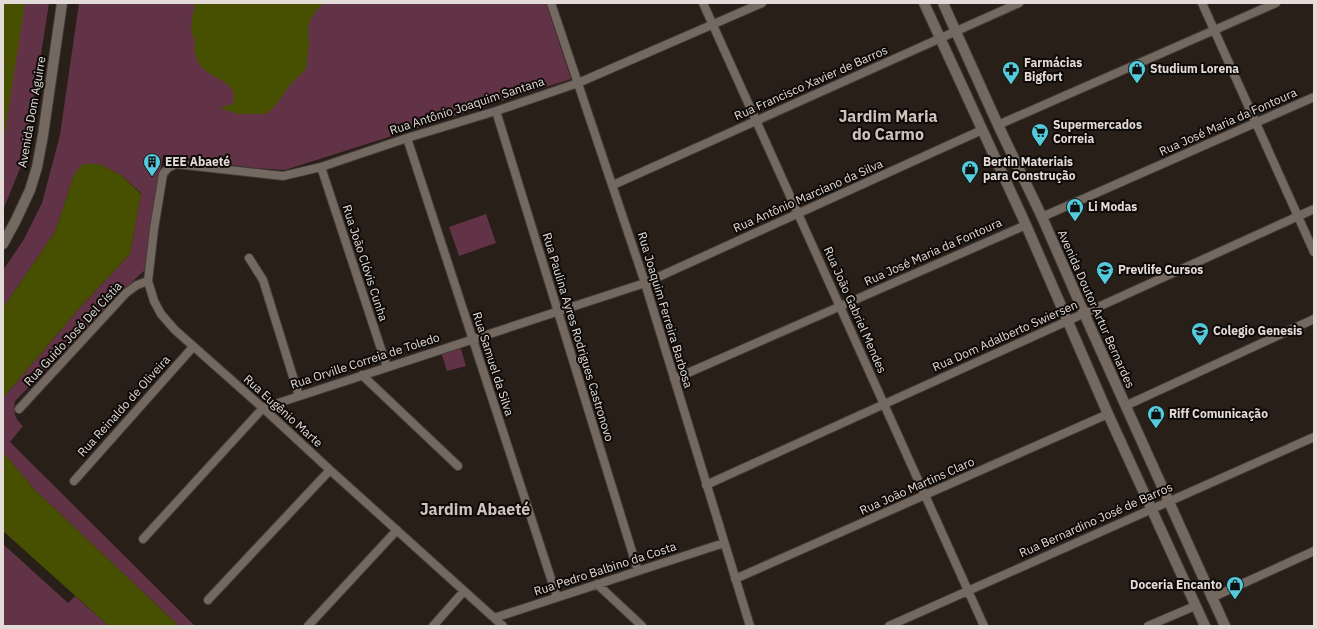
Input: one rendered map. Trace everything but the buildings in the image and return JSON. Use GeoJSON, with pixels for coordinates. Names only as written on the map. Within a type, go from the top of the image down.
{"type":"FeatureCollection","features":[{"type":"Feature","properties":{"kind":"main road","name":"Avenida Dom Aguirre"},"geometry":{"type":"LineString","coordinates":[[3,244],[30,190],[37,167],[62,3]]}},
{"type":"Feature","properties":{"kind":"main road"},"geometry":{"type":"LineString","coordinates":[[924,3],[1026,225],[1108,414],[1205,626]]}},
{"type":"Feature","properties":{"kind":"main road","name":"Avenida Doutor Artur Bernardes"},"geometry":{"type":"LineString","coordinates":[[944,3],[998,125],[1042,217],[1125,406],[1225,626]]}},
{"type":"Feature","properties":{"kind":"street","name":"Rua Joaquim Ferreira Barbosa"},"geometry":{"type":"LineString","coordinates":[[551,3],[645,283],[750,626]]}},
{"type":"Feature","properties":{"kind":"street","name":"Rua João Gabriel Mendes"},"geometry":{"type":"LineString","coordinates":[[703,3],[984,626]]}},
{"type":"Feature","properties":{"kind":"street","name":"Rua Antônio Joaquim Santana"},"geometry":{"type":"LineString","coordinates":[[168,168],[176,164],[283,176],[321,167],[578,83],[762,3]]}},
{"type":"Feature","properties":{"kind":"street","name":"Rua Francisco Xavier de Barros"},"geometry":{"type":"LineString","coordinates":[[613,185],[1019,3]]}},
{"type":"Feature","properties":{"kind":"street"},"geometry":{"type":"LineString","coordinates":[[1202,3],[1314,252]]}},
{"type":"Feature","properties":{"kind":"street"},"geometry":{"type":"LineString","coordinates":[[998,125],[1276,3]]}},
{"type":"Feature","properties":{"kind":"street","name":"Rua José Maria da Fontoura"},"geometry":{"type":"LineString","coordinates":[[1042,217],[1314,97]]}},
{"type":"Feature","properties":{"kind":"street","name":"Rua Paulina Ayres Rodrigues Castronovo"},"geometry":{"type":"LineString","coordinates":[[496,111],[638,571]]}},
{"type":"Feature","properties":{"kind":"street","name":"Rua Antônio Marciano da Silva"},"geometry":{"type":"LineString","coordinates":[[645,283],[982,130]]}},
{"type":"Feature","properties":{"kind":"street","name":"Rua Samuel da Silva"},"geometry":{"type":"LineString","coordinates":[[407,138],[557,597]]}},
{"type":"Feature","properties":{"kind":"street","name":"Rua João Clóvis Cunha"},"geometry":{"type":"LineString","coordinates":[[321,167],[387,367]]}},
{"type":"Feature","properties":{"kind":"street","name":"Rua Eugênio Marte"},"geometry":{"type":"LineString","coordinates":[[168,168],[163,174],[154,229],[148,281],[154,301],[161,314],[174,330],[263,408],[503,626]]}},
{"type":"Feature","properties":{"kind":"street","name":"Rua Dom Adalberto Swiersen"},"geometry":{"type":"LineString","coordinates":[[706,485],[1314,210]]}},
{"type":"Feature","properties":{"kind":"street","name":"Rua José Maria da Fontoura"},"geometry":{"type":"LineString","coordinates":[[674,379],[1026,225]]}},
{"type":"Feature","properties":{"kind":"street"},"geometry":{"type":"LineString","coordinates":[[249,258],[263,280],[299,396]]}},
{"type":"Feature","properties":{"kind":"street","name":"Rua Guido José Del Cístia"},"geometry":{"type":"LineString","coordinates":[[19,409],[126,293],[137,284],[148,281]]}},
{"type":"Feature","properties":{"kind":"street","name":"Rua Orville Correia de Toledo"},"geometry":{"type":"LineString","coordinates":[[143,539],[263,408],[645,283]]}},
{"type":"Feature","properties":{"kind":"street"},"geometry":{"type":"LineString","coordinates":[[1125,406],[1314,319]]}},
{"type":"Feature","properties":{"kind":"street","name":"Rua Reinaldo de Oliveira"},"geometry":{"type":"LineString","coordinates":[[74,481],[193,347]]}},
{"type":"Feature","properties":{"kind":"street"},"geometry":{"type":"LineString","coordinates":[[362,375],[458,466]]}},
{"type":"Feature","properties":{"kind":"street","name":"Rua João Martins Claro"},"geometry":{"type":"LineString","coordinates":[[735,579],[1108,414]]}},
{"type":"Feature","properties":{"kind":"street","name":"Rua Bernardino José de Barros"},"geometry":{"type":"LineString","coordinates":[[889,626],[1314,437]]}},
{"type":"Feature","properties":{"kind":"street"},"geometry":{"type":"LineString","coordinates":[[208,600],[330,470]]}},
{"type":"Feature","properties":{"kind":"street"},"geometry":{"type":"LineString","coordinates":[[308,626],[397,530]]}},
{"type":"Feature","properties":{"kind":"street","name":"Rua Pedro Balbino da Costa"},"geometry":{"type":"LineString","coordinates":[[494,618],[724,542]]}},
{"type":"Feature","properties":{"kind":"street"},"geometry":{"type":"LineString","coordinates":[[1211,598],[1314,551]]}},
{"type":"Feature","properties":{"kind":"street"},"geometry":{"type":"LineString","coordinates":[[597,584],[642,626]]}},
{"type":"Feature","properties":{"kind":"street"},"geometry":{"type":"LineString","coordinates":[[433,626],[464,591]]}},
{"type":"Feature","properties":{"kind":"street"},"geometry":{"type":"LineString","coordinates":[[1148,626],[1195,606]]}},
{"type":"Feature","properties":{"kind":"shaded area"},"geometry":{"type":"Polygon","coordinates":[[[3,3],[49,3],[25,156],[3,210],[3,3]]]}},
{"type":"Feature","properties":{"kind":"shaded area"},"geometry":{"type":"Polygon","coordinates":[[[3,3],[25,3],[3,141],[3,3]]]}},
{"type":"Feature","properties":{"kind":"shaded area"},"geometry":{"type":"Polygon","coordinates":[[[79,3],[546,3],[571,79],[285,170],[254,168],[163,155],[145,270],[15,401],[15,415],[23,426],[10,442],[195,626],[179,626],[35,490],[3,452],[3,398],[82,305],[130,254],[141,193],[121,175],[99,164],[74,175],[55,232],[3,308],[3,270],[23,241],[42,203],[60,135],[79,3]]]}},
{"type":"Feature","properties":{"kind":"shaded area"},"geometry":{"type":"Polygon","coordinates":[[[195,3],[324,3],[310,20],[308,29],[309,43],[306,69],[290,85],[274,107],[266,114],[238,114],[220,108],[233,104],[234,93],[224,82],[207,72],[198,61],[195,52],[195,40],[191,32],[195,3]]]}},
{"type":"Feature","properties":{"kind":"shaded area"},"geometry":{"type":"Polygon","coordinates":[[[83,164],[99,164],[121,175],[141,194],[130,254],[82,305],[3,398],[3,308],[55,232],[74,175],[83,164]]]}},
{"type":"Feature","properties":{"kind":"shaded area"},"geometry":{"type":"Polygon","coordinates":[[[486,214],[496,243],[459,256],[449,227],[486,214]]]}},
{"type":"Feature","properties":{"kind":"shaded area"},"geometry":{"type":"Polygon","coordinates":[[[459,347],[466,366],[447,371],[441,352],[459,347]]]}},
{"type":"Feature","properties":{"kind":"shaded area"},"geometry":{"type":"Polygon","coordinates":[[[3,452],[35,490],[179,626],[109,626],[3,531],[3,452]]]}},
{"type":"Feature","properties":{"kind":"shaded area"},"geometry":{"type":"Polygon","coordinates":[[[3,544],[68,603],[75,596],[109,626],[3,626],[3,544]]]}},
{"type":"Feature","properties":{"kind":"place","name":"Studium Lorena"},"geometry":{"type":"Point","coordinates":[1137,84]}},
{"type":"Feature","properties":{"kind":"place","name":"Farmácias Bigfort"},"geometry":{"type":"Point","coordinates":[1011,85]}},
{"type":"Feature","properties":{"kind":"place","name":"Supermercados Correia"},"geometry":{"type":"Point","coordinates":[1040,147]}},
{"type":"Feature","properties":{"kind":"place","name":"EEE Abaeté"},"geometry":{"type":"Point","coordinates":[152,177]}},
{"type":"Feature","properties":{"kind":"place","name":"Bertin Materiais para Construção"},"geometry":{"type":"Point","coordinates":[970,184]}},
{"type":"Feature","properties":{"kind":"place","name":"Li Modas"},"geometry":{"type":"Point","coordinates":[1075,222]}},
{"type":"Feature","properties":{"kind":"place","name":"Prevlife Cursos"},"geometry":{"type":"Point","coordinates":[1105,285]}},
{"type":"Feature","properties":{"kind":"place","name":"Colegio Genesis"},"geometry":{"type":"Point","coordinates":[1200,346]}},
{"type":"Feature","properties":{"kind":"place","name":"Riff Comunicação"},"geometry":{"type":"Point","coordinates":[1156,429]}},
{"type":"Feature","properties":{"kind":"place","name":"Doceria Encanto"},"geometry":{"type":"Point","coordinates":[1235,600]}},
{"type":"Feature","properties":{"kind":"district","name":"Jardim Maria do Carmo"},"geometry":{"type":"Point","coordinates":[888,125]}},
{"type":"Feature","properties":{"kind":"district","name":"Jardim Abaeté"},"geometry":{"type":"Point","coordinates":[475,509]}}]}
